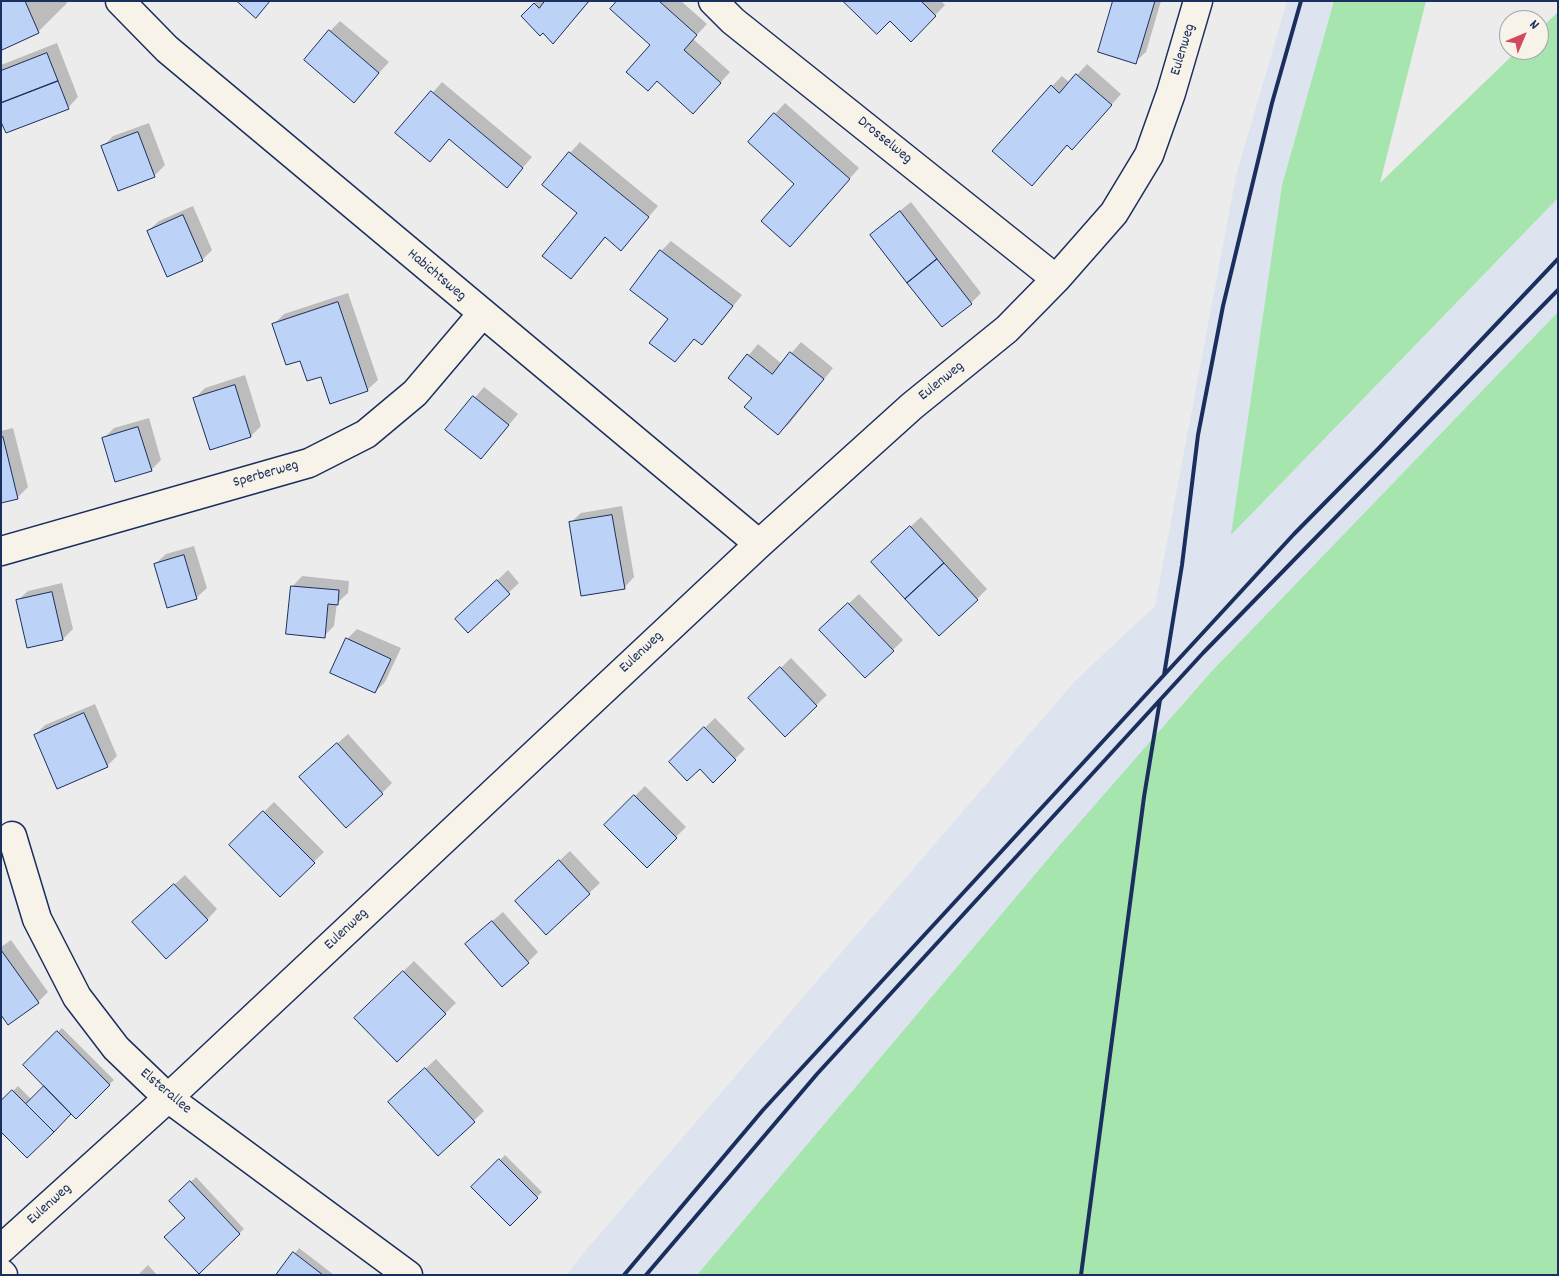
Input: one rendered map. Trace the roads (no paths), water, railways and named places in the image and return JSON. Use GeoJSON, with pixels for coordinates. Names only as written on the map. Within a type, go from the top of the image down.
{"type":"FeatureCollection","features":[{"type":"Feature","properties":{"kind":"street","name":"Habichtsweg"},"geometry":{"type":"LineString","coordinates":[[120,1],[167,49],[759,544]]}},
{"type":"Feature","properties":{"kind":"street","name":"Drosselweg"},"geometry":{"type":"LineString","coordinates":[[713,1],[733,20],[1056,279]]}},
{"type":"Feature","properties":{"kind":"street","name":"Eulenweg"},"geometry":{"type":"LineString","coordinates":[[1,1250],[168,1098],[759,544],[912,406],[1007,329],[1056,279],[1114,213],[1149,154],[1171,93],[1198,1]]}},
{"type":"Feature","properties":{"kind":"street","name":"Sperberweg"},"geometry":{"type":"LineString","coordinates":[[1,552],[309,463],[366,434],[415,394],[482,314]]}},
{"type":"Feature","properties":{"kind":"street","name":"Elsterallee"},"geometry":{"type":"LineString","coordinates":[[12,836],[37,919],[77,997],[116,1048],[168,1098],[408,1275]]}},
{"type":"Feature","properties":{"kind":"railway"},"geometry":{"type":"LineString","coordinates":[[1164,675],[1182,565],[1198,435],[1223,306],[1272,103],[1301,1]]}},
{"type":"Feature","properties":{"kind":"railway"},"geometry":{"type":"LineString","coordinates":[[624,1275],[763,1110],[1294,534],[1379,448],[1558,259]]}},
{"type":"Feature","properties":{"kind":"railway"},"geometry":{"type":"LineString","coordinates":[[646,1275],[817,1074],[1203,653],[1558,290]]}},
{"type":"Feature","properties":{"kind":"railway"},"geometry":{"type":"LineString","coordinates":[[1081,1275],[1144,797],[1160,700]]}}]}
